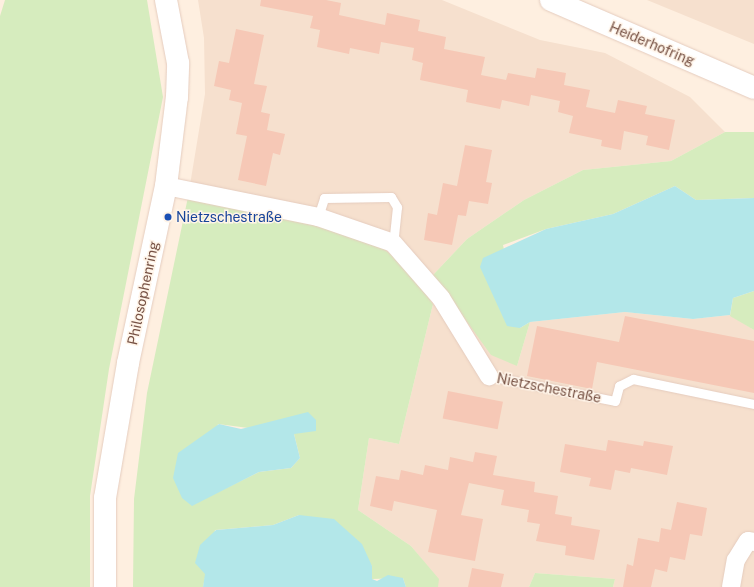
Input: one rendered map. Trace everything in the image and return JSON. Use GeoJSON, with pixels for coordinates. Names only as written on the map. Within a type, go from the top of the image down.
{"type":"FeatureCollection","features":[{"type":"Feature","properties":{"kind":"street","name":"Philosophenring"},"geometry":{"type":"LineString","coordinates":[[105,587],[105,498],[128,363],[166,186],[177,98],[178,63],[166,0]]}},
{"type":"Feature","properties":{"kind":"street","name":"Heiderhofring"},"geometry":{"type":"LineString","coordinates":[[550,0],[754,88]]}},
{"type":"Feature","properties":{"kind":"street","name":"Nietzschestraße"},"geometry":{"type":"LineString","coordinates":[[166,186],[318,217],[393,243],[441,298],[489,376]]}},
{"type":"Feature","properties":{"kind":"street"},"geometry":{"type":"LineString","coordinates":[[731,587],[736,560],[748,541],[754,542]]}},
{"type":"Feature","properties":{"kind":"lane"},"geometry":{"type":"LineString","coordinates":[[318,217],[324,198],[391,197],[397,207],[393,243]]}},
{"type":"Feature","properties":{"kind":"lane","name":"Nietzschestraße"},"geometry":{"type":"LineString","coordinates":[[489,376],[615,400],[618,386],[633,379],[754,404]]}},
{"type":"Feature","properties":{"kind":"shaded area"},"geometry":{"type":"Polygon","coordinates":[[[198,0],[442,0],[540,40],[605,53],[690,97],[725,132],[671,161],[583,170],[524,200],[467,239],[433,275],[517,366],[530,322],[625,312],[693,319],[730,315],[754,330],[754,587],[613,587],[615,579],[535,573],[529,587],[438,587],[438,579],[411,546],[358,510],[369,438],[399,444],[433,304],[188,197],[205,94],[204,38],[198,0]]]}},
{"type":"Feature","properties":{"kind":"shaded area"},"geometry":{"type":"Polygon","coordinates":[[[647,0],[754,0],[754,44],[647,0]]]}},
{"type":"Feature","properties":{"kind":"green space"},"geometry":{"type":"Polygon","coordinates":[[[5,0],[147,0],[163,97],[109,369],[90,496],[90,587],[0,587],[0,16],[5,0]]]}},
{"type":"Feature","properties":{"kind":"green space"},"geometry":{"type":"Polygon","coordinates":[[[725,132],[754,132],[754,198],[696,200],[675,186],[613,214],[546,229],[503,245],[520,328],[530,322],[517,366],[491,355],[433,275],[467,239],[524,200],[583,170],[671,161],[725,132]]]}},
{"type":"Feature","properties":{"kind":"green space"},"geometry":{"type":"Polygon","coordinates":[[[188,197],[369,238],[405,265],[433,304],[399,444],[369,438],[358,510],[411,546],[439,579],[438,587],[406,587],[403,578],[372,579],[372,566],[299,515],[273,525],[215,530],[203,587],[133,587],[134,499],[147,393],[188,197]],[[218,424],[192,505],[259,472],[291,468],[300,458],[294,434],[218,424]]]}},
{"type":"Feature","properties":{"kind":"green space"},"geometry":{"type":"Polygon","coordinates":[[[754,291],[754,330],[730,316],[733,298],[754,291]]]}},
{"type":"Feature","properties":{"kind":"green space"},"geometry":{"type":"Polygon","coordinates":[[[535,573],[615,579],[613,587],[529,587],[535,573]]]}},
{"type":"Feature","properties":{"kind":"water"},"geometry":{"type":"Polygon","coordinates":[[[675,186],[696,200],[754,198],[754,291],[733,298],[730,315],[693,319],[625,312],[530,322],[520,328],[507,326],[480,267],[483,258],[546,229],[613,214],[675,186]]]}},
{"type":"Feature","properties":{"kind":"water"},"geometry":{"type":"Polygon","coordinates":[[[308,412],[316,420],[316,431],[294,434],[300,458],[291,468],[259,472],[192,506],[182,498],[173,478],[178,453],[219,424],[241,429],[308,412]]]}},
{"type":"Feature","properties":{"kind":"water"},"geometry":{"type":"Polygon","coordinates":[[[299,515],[334,519],[362,544],[372,566],[372,579],[377,581],[388,575],[403,578],[406,587],[203,587],[205,574],[195,563],[200,545],[216,530],[273,525],[299,515]]]}},
{"type":"Feature","properties":{"kind":"building"},"geometry":{"type":"Polygon","coordinates":[[[261,0],[326,0],[341,3],[339,15],[385,25],[387,13],[420,20],[418,31],[446,37],[444,49],[485,57],[481,75],[506,80],[508,73],[535,78],[537,68],[566,73],[564,85],[590,90],[586,107],[615,113],[618,100],[647,106],[645,114],[675,120],[669,150],[646,145],[648,136],[624,131],[621,150],[601,146],[602,140],[569,133],[573,116],[558,112],[560,101],[531,95],[529,106],[502,100],[500,109],[466,102],[468,90],[420,80],[423,63],[412,60],[414,48],[381,42],[379,54],[350,48],[349,54],[317,47],[320,30],[310,28],[313,16],[260,6],[261,0]]]}},
{"type":"Feature","properties":{"kind":"building"},"geometry":{"type":"Polygon","coordinates":[[[236,29],[264,35],[254,84],[267,86],[261,112],[270,114],[267,130],[285,134],[280,155],[273,153],[266,186],[238,180],[247,136],[236,134],[242,103],[229,100],[231,90],[214,86],[219,61],[229,63],[236,29]]]}},
{"type":"Feature","properties":{"kind":"building"},"geometry":{"type":"Polygon","coordinates":[[[465,145],[492,150],[486,182],[492,183],[488,204],[469,201],[466,216],[458,215],[452,245],[424,240],[428,213],[437,215],[443,183],[457,186],[465,145]]]}},
{"type":"Feature","properties":{"kind":"building"},"geometry":{"type":"Polygon","coordinates":[[[625,316],[754,341],[754,393],[597,362],[592,389],[527,376],[537,326],[619,342],[625,316]]]}},
{"type":"Feature","properties":{"kind":"building"},"geometry":{"type":"Polygon","coordinates":[[[448,391],[503,402],[498,429],[443,418],[448,391]]]}},
{"type":"Feature","properties":{"kind":"building"},"geometry":{"type":"Polygon","coordinates":[[[608,440],[643,446],[644,441],[673,446],[667,475],[631,468],[630,473],[615,470],[611,490],[589,486],[591,478],[560,472],[565,444],[606,451],[608,440]]]}},
{"type":"Feature","properties":{"kind":"building"},"geometry":{"type":"Polygon","coordinates":[[[475,452],[497,456],[493,475],[535,482],[534,492],[558,496],[555,514],[572,517],[571,525],[600,530],[594,560],[565,555],[566,546],[536,541],[540,524],[527,522],[529,510],[501,505],[504,490],[469,483],[461,515],[483,519],[475,561],[428,552],[437,510],[394,501],[392,511],[370,506],[376,476],[399,480],[401,470],[423,475],[425,465],[448,470],[450,457],[473,462],[475,452]]]}},
{"type":"Feature","properties":{"kind":"building"},"geometry":{"type":"Polygon","coordinates":[[[677,502],[707,508],[702,536],[690,534],[685,560],[670,557],[667,572],[655,569],[651,587],[623,587],[627,564],[633,566],[638,538],[659,542],[661,528],[671,530],[677,502]]]}},
{"type":"Feature","properties":{"kind":"building"},"geometry":{"type":"Polygon","coordinates":[[[472,568],[504,574],[501,587],[468,587],[472,568]]]}},
{"type":"Feature","properties":{"kind":"place","name":"Nietzschestraße"},"geometry":{"type":"Point","coordinates":[168,217]}}]}
